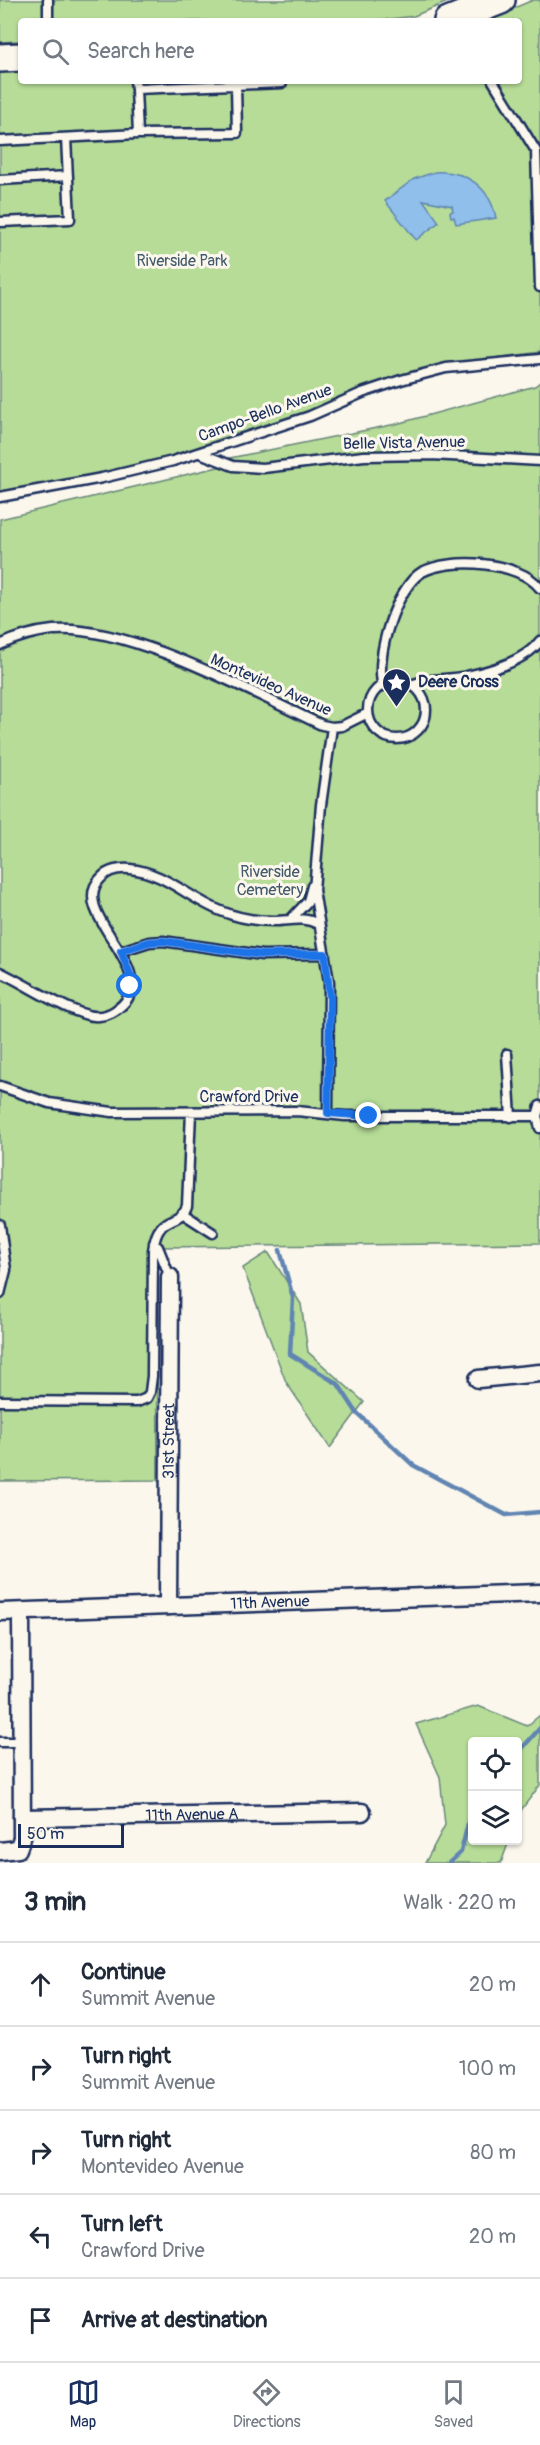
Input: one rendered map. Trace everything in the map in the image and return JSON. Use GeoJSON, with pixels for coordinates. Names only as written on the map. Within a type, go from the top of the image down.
{"type":"FeatureCollection","features":[{"type":"Feature","properties":{"kind":"main road"},"geometry":{"type":"LineString","coordinates":[[460,18],[501,0]]}},
{"type":"Feature","properties":{"kind":"main road"},"geometry":{"type":"LineString","coordinates":[[0,58],[18,57]]}},
{"type":"Feature","properties":{"kind":"street","name":"31st Street"},"geometry":{"type":"LineString","coordinates":[[168,1606],[170,1277]]}},
{"type":"Feature","properties":{"kind":"street"},"geometry":{"type":"LineString","coordinates":[[478,1379],[540,1373]]}},
{"type":"Feature","properties":{"kind":"street","name":"11th Avenue"},"geometry":{"type":"LineString","coordinates":[[0,1612],[540,1593]]}},
{"type":"Feature","properties":{"kind":"street"},"geometry":{"type":"LineString","coordinates":[[0,1851],[18,1849],[22,1838],[21,1612]]}},
{"type":"Feature","properties":{"kind":"street","name":"11th Avenue A"},"geometry":{"type":"LineString","coordinates":[[22,1818],[362,1812]]}},
{"type":"Feature","properties":{"kind":"lane"},"geometry":{"type":"LineString","coordinates":[[48,0],[48,18]]}},
{"type":"Feature","properties":{"kind":"lane"},"geometry":{"type":"LineString","coordinates":[[138,134],[136,85],[259,84]]}},
{"type":"Feature","properties":{"kind":"lane"},"geometry":{"type":"LineString","coordinates":[[495,84],[538,154],[540,286]]}},
{"type":"Feature","properties":{"kind":"lane"},"geometry":{"type":"LineString","coordinates":[[0,141],[138,134],[237,133],[236,85]]}},
{"type":"Feature","properties":{"kind":"lane"},"geometry":{"type":"LineString","coordinates":[[0,222],[70,219],[66,138]]}},
{"type":"Feature","properties":{"kind":"lane"},"geometry":{"type":"LineString","coordinates":[[0,180],[68,176]]}},
{"type":"Feature","properties":{"kind":"lane","name":"Campo-Bello Avenue"},"geometry":{"type":"LineString","coordinates":[[0,497],[102,478],[199,453],[310,416],[362,393],[446,368],[540,359]]}},
{"type":"Feature","properties":{"kind":"lane","name":"Belle Vista Avenue"},"geometry":{"type":"LineString","coordinates":[[199,453],[233,466],[263,468],[364,456],[432,455],[540,461]]}},
{"type":"Feature","properties":{"kind":"lane"},"geometry":{"type":"LineString","coordinates":[[383,686],[380,664],[385,641],[403,594],[412,581],[423,572],[465,563],[494,565],[524,577],[540,588]]}},
{"type":"Feature","properties":{"kind":"lane","name":"Montevideo Avenue"},"geometry":{"type":"LineString","coordinates":[[0,645],[20,636],[54,630],[102,634],[151,648],[322,725],[332,727],[314,877],[318,924],[325,954],[330,999],[328,1113]]}},
{"type":"Feature","properties":{"kind":"lane"},"geometry":{"type":"LineString","coordinates":[[411,685],[420,681],[462,677],[513,661],[534,650],[540,641]]}},
{"type":"Feature","properties":{"kind":"lane"},"geometry":{"type":"LineString","coordinates":[[400,681],[411,685],[422,696],[426,710],[425,720],[419,730],[409,737],[398,740],[387,738],[370,722],[368,713],[371,696],[383,686],[400,681]]}},
{"type":"Feature","properties":{"kind":"lane"},"geometry":{"type":"LineString","coordinates":[[332,727],[342,726],[368,713]]}},
{"type":"Feature","properties":{"kind":"lane"},"geometry":{"type":"LineString","coordinates":[[0,972],[82,1014],[102,1016],[111,1014],[125,1003],[129,996],[130,974],[121,951],[100,919],[92,895],[94,886],[101,878],[118,869],[129,868],[151,874],[221,911],[249,920],[307,919],[318,924]]}},
{"type":"Feature","properties":{"kind":"lane"},"geometry":{"type":"LineString","coordinates":[[289,921],[308,901],[314,877]]}},
{"type":"Feature","properties":{"kind":"lane"},"geometry":{"type":"LineString","coordinates":[[121,951],[149,942],[163,941],[262,955],[325,954]]}},
{"type":"Feature","properties":{"kind":"lane"},"geometry":{"type":"LineString","coordinates":[[507,1054],[511,1117]]}},
{"type":"Feature","properties":{"kind":"lane","name":"Crawford Drive"},"geometry":{"type":"LineString","coordinates":[[0,1086],[49,1103],[88,1110],[146,1113],[328,1113],[345,1116],[537,1116]]}},
{"type":"Feature","properties":{"kind":"lane"},"geometry":{"type":"LineString","coordinates":[[540,1106],[537,1116],[540,1128]]}},
{"type":"Feature","properties":{"kind":"lane"},"geometry":{"type":"LineString","coordinates":[[0,1401],[137,1402],[147,1398],[152,1376],[155,1236],[162,1224],[182,1213],[187,1206],[191,1112]]}},
{"type":"Feature","properties":{"kind":"lane"},"geometry":{"type":"LineString","coordinates":[[182,1213],[213,1233]]}},
{"type":"Feature","properties":{"kind":"lane"},"geometry":{"type":"LineString","coordinates":[[0,1225],[6,1270],[0,1294]]}},
{"type":"Feature","properties":{"kind":"lane"},"geometry":{"type":"LineString","coordinates":[[154,1243],[158,1246],[170,1277]]}},
{"type":"Feature","properties":{"kind":"lane"},"geometry":{"type":"LineString","coordinates":[[0,1742],[22,1742]]}},
{"type":"Feature","properties":{"kind":"green space"},"geometry":{"type":"Polygon","coordinates":[[[0,0],[452,0],[414,16],[398,18],[18,18],[18,41],[0,42],[0,0]]]}},
{"type":"Feature","properties":{"kind":"green space","name":"Riverside Park"},"geometry":{"type":"Polygon","coordinates":[[[533,0],[540,0],[540,352],[435,366],[381,381],[300,416],[148,463],[27,489],[0,491],[0,69],[18,68],[18,84],[522,84],[522,18],[490,18],[533,0]]]}},
{"type":"Feature","properties":{"kind":"green space","name":"Riverside Cemetery"},"geometry":{"type":"Polygon","coordinates":[[[540,382],[540,1243],[157,1247],[158,1480],[0,1481],[0,519],[222,466],[225,459],[396,424],[535,386],[540,382]]]}},
{"type":"Feature","properties":{"kind":"green space"},"geometry":{"type":"Polygon","coordinates":[[[268,1252],[301,1304],[308,1352],[364,1402],[330,1448],[286,1382],[243,1268],[268,1252]]]}},
{"type":"Feature","properties":{"kind":"green space"},"geometry":{"type":"Polygon","coordinates":[[[478,1706],[527,1726],[540,1715],[540,1785],[522,1809],[522,1737],[468,1737],[468,1845],[508,1845],[501,1863],[425,1863],[445,1825],[440,1777],[416,1724],[478,1706]]]}},
{"type":"Feature","properties":{"kind":"water"},"geometry":{"type":"Polygon","coordinates":[[[435,172],[457,174],[475,183],[488,197],[496,218],[456,224],[454,217],[451,217],[452,206],[423,200],[439,222],[416,240],[385,201],[414,179],[435,172]]]}},
{"type":"Feature","properties":{"kind":"waterway"},"geometry":{"type":"LineString","coordinates":[[280,1250],[293,1298],[290,1354],[338,1384],[357,1413],[413,1465],[506,1515],[540,1512]]}},
{"type":"Feature","properties":{"kind":"waterway"},"geometry":{"type":"LineString","coordinates":[[522,1748],[540,1728]]}},
{"type":"Feature","properties":{"kind":"waterway"},"geometry":{"type":"LineString","coordinates":[[449,1863],[461,1852],[468,1823]]}},
{"type":"Feature","properties":{"kind":"place","name":"Deere Cross"},"geometry":{"type":"Point","coordinates":[397,708]}},
{"type":"Feature","properties":{"kind":"route"},"geometry":{"type":"LineString","coordinates":[[130,986],[130,974],[121,951],[149,942],[163,941],[219,951],[262,955],[325,954],[330,999],[328,1113],[369,1116]]}}]}
